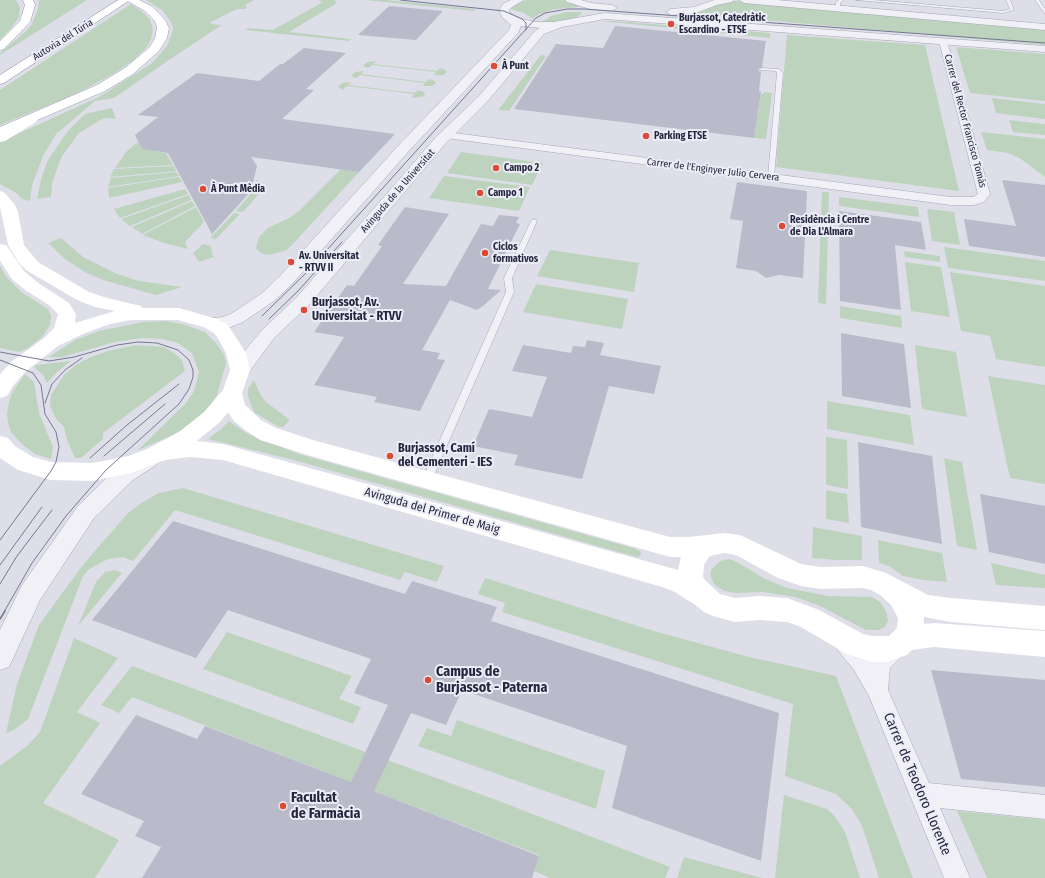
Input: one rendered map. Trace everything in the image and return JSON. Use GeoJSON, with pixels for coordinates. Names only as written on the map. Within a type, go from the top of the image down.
{"type":"FeatureCollection","features":[{"type":"Feature","properties":{"kind":"main road"},"geometry":{"type":"LineString","coordinates":[[0,47],[25,22],[30,5],[28,0]]}},
{"type":"Feature","properties":{"kind":"main road","name":"Autovia del Túria"},"geometry":{"type":"LineString","coordinates":[[0,80],[125,0]]}},
{"type":"Feature","properties":{"kind":"main road"},"geometry":{"type":"LineString","coordinates":[[0,132],[82,98],[118,78],[141,62],[155,49],[161,38],[163,28],[160,20],[149,8],[131,0]]}},
{"type":"Feature","properties":{"kind":"main road"},"geometry":{"type":"LineString","coordinates":[[0,138],[31,120]]}},
{"type":"Feature","properties":{"kind":"main road"},"geometry":{"type":"LineString","coordinates":[[0,196],[10,212],[16,245],[25,259],[32,266],[69,289],[102,303],[125,309],[155,313]]}},
{"type":"Feature","properties":{"kind":"main road"},"geometry":{"type":"LineString","coordinates":[[0,249],[18,275],[31,286],[55,301],[67,314],[66,323],[62,330],[51,342]]}},
{"type":"Feature","properties":{"kind":"main road"},"geometry":{"type":"LineString","coordinates":[[0,391],[4,383],[28,358],[51,342],[78,329],[106,319],[131,314],[179,314],[210,323],[221,329],[228,338],[236,353],[240,370],[232,393],[212,417],[187,438],[155,455],[131,464],[106,470],[78,473],[51,471],[26,464],[7,452],[0,444]]}},
{"type":"Feature","properties":{"kind":"main road"},"geometry":{"type":"LineString","coordinates":[[0,365],[28,358]]}},
{"type":"Feature","properties":{"kind":"main road"},"geometry":{"type":"LineString","coordinates":[[232,393],[235,407],[242,416],[268,434],[311,448],[426,480],[670,547],[689,547],[724,543],[740,545],[787,570],[801,575],[821,578],[863,577],[877,581],[909,599],[927,606],[951,610],[1045,618]]}},
{"type":"Feature","properties":{"kind":"main road","name":"Avinguda del Primer de Maig"},"geometry":{"type":"LineString","coordinates":[[155,455],[190,449],[223,452],[662,576],[682,583],[713,604],[735,610],[759,608],[787,610],[810,618],[857,645],[872,649],[887,650],[902,642]]}},
{"type":"Feature","properties":{"kind":"main road"},"geometry":{"type":"LineString","coordinates":[[704,597],[695,587],[690,576],[691,566],[697,554],[709,545]]}},
{"type":"Feature","properties":{"kind":"main road"},"geometry":{"type":"LineString","coordinates":[[889,587],[900,597],[911,617],[911,628],[902,642]]}},
{"type":"Feature","properties":{"kind":"main road"},"geometry":{"type":"LineString","coordinates":[[902,642],[934,635],[1045,644]]}},
{"type":"Feature","properties":{"kind":"street"},"geometry":{"type":"LineString","coordinates":[[519,0],[508,5],[504,9],[506,15],[518,22],[536,25],[568,23],[605,16],[1045,49]]}},
{"type":"Feature","properties":{"kind":"street"},"geometry":{"type":"LineString","coordinates":[[572,1],[598,7],[674,12],[696,10],[714,3],[729,0]]}},
{"type":"Feature","properties":{"kind":"street"},"geometry":{"type":"LineString","coordinates":[[744,0],[840,4],[1045,27]]}},
{"type":"Feature","properties":{"kind":"street"},"geometry":{"type":"LineString","coordinates":[[568,23],[580,19],[585,11],[581,5],[572,1]]}},
{"type":"Feature","properties":{"kind":"street","name":"Avinguda de la Universitat"},"geometry":{"type":"LineString","coordinates":[[210,323],[226,323],[237,318],[268,297],[286,280],[403,149],[514,31],[516,24],[511,19]]}},
{"type":"Feature","properties":{"kind":"street","name":"Avinguda de la Universitat"},"geometry":{"type":"LineString","coordinates":[[240,370],[268,334],[303,300],[446,135],[482,100],[540,32],[550,27],[568,23]]}},
{"type":"Feature","properties":{"kind":"street","name":"Carrer del Rector Francisco Tomás"},"geometry":{"type":"LineString","coordinates":[[943,42],[983,188],[984,194],[980,199]]}},
{"type":"Feature","properties":{"kind":"street","name":"Carrer de l'Enginyer Julio Cervera"},"geometry":{"type":"LineString","coordinates":[[446,135],[950,200],[969,202],[980,199]]}},
{"type":"Feature","properties":{"kind":"street"},"geometry":{"type":"LineString","coordinates":[[0,658],[31,593],[53,558],[86,512],[125,474],[155,455]]}},
{"type":"Feature","properties":{"kind":"street","name":"Carrer de Teodoro Llorente"},"geometry":{"type":"LineString","coordinates":[[829,628],[862,663],[877,690],[957,878]]}},
{"type":"Feature","properties":{"kind":"street","name":"Carrer de Teodoro Llorente"},"geometry":{"type":"LineString","coordinates":[[877,690],[877,675],[880,663],[902,642]]}},
{"type":"Feature","properties":{"kind":"street"},"geometry":{"type":"LineString","coordinates":[[922,794],[1045,807]]}},
{"type":"Feature","properties":{"kind":"lane"},"geometry":{"type":"LineString","coordinates":[[858,0],[1003,12],[1012,10],[1008,0]]}},
{"type":"Feature","properties":{"kind":"lane"},"geometry":{"type":"LineString","coordinates":[[1037,0],[1045,13]]}},
{"type":"Feature","properties":{"kind":"lane"},"geometry":{"type":"LineString","coordinates":[[762,69],[777,70],[780,73],[771,177]]}},
{"type":"Feature","properties":{"kind":"lane"},"geometry":{"type":"LineString","coordinates":[[426,480],[510,292],[508,278],[534,221]]}},
{"type":"Feature","properties":{"kind":"green space"},"geometry":{"type":"Polygon","coordinates":[[[0,0],[16,0],[20,8],[19,17],[0,40],[0,0]]]}},
{"type":"Feature","properties":{"kind":"green space"},"geometry":{"type":"Polygon","coordinates":[[[39,0],[87,0],[0,55],[0,53],[32,24],[38,9],[39,0]]]}},
{"type":"Feature","properties":{"kind":"green space"},"geometry":{"type":"Polygon","coordinates":[[[146,0],[254,0],[245,5],[247,7],[245,9],[237,9],[209,23],[228,27],[220,26],[114,98],[95,101],[56,134],[43,156],[32,185],[30,201],[22,199],[15,192],[0,184],[0,142],[99,97],[152,63],[167,46],[173,28],[171,22],[162,10],[146,0]]]}},
{"type":"Feature","properties":{"kind":"green space"},"geometry":{"type":"Polygon","coordinates":[[[334,0],[337,3],[289,32],[351,39],[349,41],[245,30],[248,28],[273,30],[323,2],[318,1],[334,0]]]}},
{"type":"Feature","properties":{"kind":"green space"},"geometry":{"type":"Polygon","coordinates":[[[366,0],[385,0],[475,9],[474,11],[366,0]]]}},
{"type":"Feature","properties":{"kind":"green space"},"geometry":{"type":"Polygon","coordinates":[[[527,0],[563,0],[574,3],[580,7],[555,9],[539,14],[533,19],[524,13],[510,9],[517,3],[527,0]]]}},
{"type":"Feature","properties":{"kind":"green space"},"geometry":{"type":"Polygon","coordinates":[[[729,1],[1045,28],[1045,45],[684,13],[729,1]]]}},
{"type":"Feature","properties":{"kind":"green space"},"geometry":{"type":"Polygon","coordinates":[[[131,4],[144,13],[150,20],[153,29],[151,39],[147,47],[134,60],[113,74],[76,94],[0,125],[0,90],[131,4]]]}},
{"type":"Feature","properties":{"kind":"green space"},"geometry":{"type":"Polygon","coordinates":[[[566,12],[581,12],[581,14],[574,19],[561,22],[541,23],[551,16],[566,12]]]}},
{"type":"Feature","properties":{"kind":"green space"},"geometry":{"type":"Polygon","coordinates":[[[601,21],[770,33],[770,38],[601,21]]]}},
{"type":"Feature","properties":{"kind":"green space"},"geometry":{"type":"Polygon","coordinates":[[[787,35],[925,45],[959,191],[776,167],[787,35]]]}},
{"type":"Feature","properties":{"kind":"green space"},"geometry":{"type":"Polygon","coordinates":[[[956,47],[1045,54],[1045,101],[970,93],[956,47]]]}},
{"type":"Feature","properties":{"kind":"green space"},"geometry":{"type":"Polygon","coordinates":[[[541,55],[546,56],[509,111],[498,110],[541,55]]]}},
{"type":"Feature","properties":{"kind":"green space"},"geometry":{"type":"Polygon","coordinates":[[[376,61],[373,64],[437,71],[440,68],[446,70],[447,72],[443,75],[434,75],[436,72],[372,65],[368,68],[363,66],[367,62],[376,61]]]}},
{"type":"Feature","properties":{"kind":"green space"},"geometry":{"type":"Polygon","coordinates":[[[364,71],[361,74],[426,82],[429,79],[435,81],[436,83],[432,86],[423,86],[425,83],[360,75],[356,78],[351,76],[355,72],[364,71]]]}},
{"type":"Feature","properties":{"kind":"green space"},"geometry":{"type":"Polygon","coordinates":[[[351,82],[348,85],[415,93],[418,90],[424,92],[425,95],[411,98],[414,94],[347,86],[343,90],[338,87],[342,83],[351,82]]]}},
{"type":"Feature","properties":{"kind":"green space"},"geometry":{"type":"Polygon","coordinates":[[[764,92],[772,93],[766,139],[754,138],[761,94],[764,92]]]}},
{"type":"Feature","properties":{"kind":"green space"},"geometry":{"type":"Polygon","coordinates":[[[992,98],[1045,104],[1045,119],[996,113],[992,98]]]}},
{"type":"Feature","properties":{"kind":"green space"},"geometry":{"type":"Polygon","coordinates":[[[112,108],[116,119],[105,118],[79,133],[62,156],[52,184],[51,197],[37,199],[41,179],[48,160],[67,132],[85,114],[112,108]]]}},
{"type":"Feature","properties":{"kind":"green space"},"geometry":{"type":"Polygon","coordinates":[[[1009,120],[1045,124],[1045,135],[1013,132],[1009,120]]]}},
{"type":"Feature","properties":{"kind":"green space"},"geometry":{"type":"Polygon","coordinates":[[[981,132],[1045,139],[1045,177],[1021,159],[1008,153],[987,150],[981,132]]]}},
{"type":"Feature","properties":{"kind":"green space"},"geometry":{"type":"Polygon","coordinates":[[[138,142],[142,149],[166,153],[173,165],[115,168],[126,152],[138,142]]]}},
{"type":"Feature","properties":{"kind":"green space","name":"Campo 2"},"geometry":{"type":"Polygon","coordinates":[[[461,152],[543,163],[532,185],[447,173],[461,152]]]}},
{"type":"Feature","properties":{"kind":"green space"},"geometry":{"type":"Polygon","coordinates":[[[174,166],[176,171],[110,177],[114,169],[174,166]]]}},
{"type":"Feature","properties":{"kind":"green space"},"geometry":{"type":"Polygon","coordinates":[[[341,169],[359,172],[292,245],[286,250],[270,255],[263,254],[258,251],[256,248],[259,237],[268,228],[291,217],[299,211],[341,169]]]}},
{"type":"Feature","properties":{"kind":"green space"},"geometry":{"type":"Polygon","coordinates":[[[176,172],[179,176],[108,187],[111,178],[176,172]]]}},
{"type":"Feature","properties":{"kind":"green space","name":"Campo 1"},"geometry":{"type":"Polygon","coordinates":[[[444,176],[530,187],[519,211],[429,198],[444,176]]]}},
{"type":"Feature","properties":{"kind":"green space"},"geometry":{"type":"Polygon","coordinates":[[[179,177],[182,182],[109,198],[108,188],[179,177]]]}},
{"type":"Feature","properties":{"kind":"green space"},"geometry":{"type":"Polygon","coordinates":[[[256,180],[261,182],[264,188],[243,212],[236,211],[253,191],[256,180]]]}},
{"type":"Feature","properties":{"kind":"green space"},"geometry":{"type":"Polygon","coordinates":[[[185,189],[188,194],[120,218],[114,209],[185,189]]]}},
{"type":"Feature","properties":{"kind":"green space"},"geometry":{"type":"Polygon","coordinates":[[[822,192],[829,192],[826,304],[818,303],[822,192]]]}},
{"type":"Feature","properties":{"kind":"green space"},"geometry":{"type":"Polygon","coordinates":[[[189,195],[191,200],[130,226],[121,219],[189,195]]]}},
{"type":"Feature","properties":{"kind":"green space"},"geometry":{"type":"Polygon","coordinates":[[[839,197],[918,207],[919,217],[839,206],[839,197]]]}},
{"type":"Feature","properties":{"kind":"green space"},"geometry":{"type":"Polygon","coordinates":[[[192,201],[195,206],[142,234],[132,227],[192,201]]]}},
{"type":"Feature","properties":{"kind":"green space"},"geometry":{"type":"Polygon","coordinates":[[[196,207],[204,222],[185,242],[188,249],[164,243],[143,235],[196,207]]]}},
{"type":"Feature","properties":{"kind":"green space"},"geometry":{"type":"Polygon","coordinates":[[[927,209],[954,212],[960,245],[932,241],[927,209]]]}},
{"type":"Feature","properties":{"kind":"green space"},"geometry":{"type":"Polygon","coordinates":[[[234,213],[240,214],[216,239],[210,238],[234,213]]]}},
{"type":"Feature","properties":{"kind":"green space"},"geometry":{"type":"Polygon","coordinates":[[[61,238],[83,257],[117,274],[139,281],[182,287],[156,295],[103,280],[85,272],[65,259],[48,243],[61,238]]]}},
{"type":"Feature","properties":{"kind":"green space"},"geometry":{"type":"Polygon","coordinates":[[[203,244],[211,246],[214,257],[199,262],[193,253],[203,244]]]}},
{"type":"Feature","properties":{"kind":"green space"},"geometry":{"type":"Polygon","coordinates":[[[944,247],[1045,261],[1045,281],[948,268],[944,247]]]}},
{"type":"Feature","properties":{"kind":"green space"},"geometry":{"type":"Polygon","coordinates":[[[550,250],[639,263],[634,292],[537,276],[550,250]]]}},
{"type":"Feature","properties":{"kind":"green space"},"geometry":{"type":"Polygon","coordinates":[[[904,251],[940,256],[940,262],[905,257],[904,251]]]}},
{"type":"Feature","properties":{"kind":"green space"},"geometry":{"type":"Polygon","coordinates":[[[905,262],[941,267],[950,317],[911,311],[905,262]]]}},
{"type":"Feature","properties":{"kind":"green space"},"geometry":{"type":"Polygon","coordinates":[[[0,266],[6,276],[21,292],[48,309],[51,316],[50,325],[42,337],[28,348],[19,352],[0,348],[0,266]]]}},
{"type":"Feature","properties":{"kind":"green space"},"geometry":{"type":"Polygon","coordinates":[[[950,272],[1045,286],[1045,367],[996,359],[990,336],[961,331],[950,272]]]}},
{"type":"Feature","properties":{"kind":"green space"},"geometry":{"type":"Polygon","coordinates":[[[536,284],[628,299],[622,329],[523,312],[536,284]]]}},
{"type":"Feature","properties":{"kind":"green space"},"geometry":{"type":"Polygon","coordinates":[[[840,306],[901,316],[902,328],[840,318],[840,306]]]}},
{"type":"Feature","properties":{"kind":"green space"},"geometry":{"type":"Polygon","coordinates":[[[165,321],[183,324],[205,332],[224,354],[226,363],[217,395],[210,406],[192,424],[171,436],[138,450],[186,403],[194,391],[199,372],[192,353],[178,343],[162,339],[142,338],[115,342],[62,357],[49,357],[75,340],[99,331],[143,322],[165,321]]]}},
{"type":"Feature","properties":{"kind":"green space"},"geometry":{"type":"Polygon","coordinates":[[[136,345],[164,347],[182,360],[185,371],[103,433],[103,439],[81,458],[75,458],[67,440],[64,427],[56,419],[50,406],[51,395],[64,375],[77,364],[108,351],[136,345]]]}},
{"type":"Feature","properties":{"kind":"green space"},"geometry":{"type":"Polygon","coordinates":[[[915,345],[956,352],[967,417],[922,409],[915,345]]]}},
{"type":"Feature","properties":{"kind":"green space"},"geometry":{"type":"Polygon","coordinates":[[[71,361],[57,372],[47,383],[43,375],[34,367],[37,365],[71,361]]]}},
{"type":"Feature","properties":{"kind":"green space"},"geometry":{"type":"Polygon","coordinates":[[[25,374],[34,382],[39,413],[53,447],[51,459],[35,454],[24,446],[11,432],[8,423],[7,413],[12,393],[25,374]]]}},
{"type":"Feature","properties":{"kind":"green space"},"geometry":{"type":"Polygon","coordinates":[[[988,376],[1045,385],[1045,484],[1010,478],[988,376]]]}},
{"type":"Feature","properties":{"kind":"green space"},"geometry":{"type":"Polygon","coordinates":[[[254,380],[260,394],[266,402],[290,420],[283,427],[279,427],[254,412],[248,396],[248,389],[254,380]]]}},
{"type":"Feature","properties":{"kind":"green space"},"geometry":{"type":"Polygon","coordinates":[[[827,401],[910,415],[914,445],[827,429],[827,401]]]}},
{"type":"Feature","properties":{"kind":"green space"},"geometry":{"type":"Polygon","coordinates":[[[229,421],[246,433],[299,454],[633,548],[640,551],[641,555],[638,557],[629,555],[294,460],[208,439],[229,421]]]}},
{"type":"Feature","properties":{"kind":"green space"},"geometry":{"type":"Polygon","coordinates":[[[826,437],[847,440],[848,489],[826,485],[826,437]]]}},
{"type":"Feature","properties":{"kind":"green space"},"geometry":{"type":"Polygon","coordinates":[[[944,458],[962,462],[977,550],[957,546],[944,458]]]}},
{"type":"Feature","properties":{"kind":"green space"},"geometry":{"type":"Polygon","coordinates":[[[183,488],[444,566],[437,582],[405,572],[400,580],[175,510],[133,561],[123,557],[108,559],[89,569],[83,576],[28,719],[14,730],[6,733],[17,684],[39,625],[82,566],[127,514],[141,503],[159,493],[183,488]]]}},
{"type":"Feature","properties":{"kind":"green space"},"geometry":{"type":"Polygon","coordinates":[[[826,490],[847,494],[849,523],[826,519],[826,490]]]}},
{"type":"Feature","properties":{"kind":"green space"},"geometry":{"type":"Polygon","coordinates":[[[813,527],[862,536],[862,560],[812,558],[813,527]]]}},
{"type":"Feature","properties":{"kind":"green space"},"geometry":{"type":"Polygon","coordinates":[[[878,540],[942,553],[947,582],[903,576],[889,566],[879,563],[878,540]]]}},
{"type":"Feature","properties":{"kind":"green space"},"geometry":{"type":"Polygon","coordinates":[[[729,559],[739,563],[763,578],[787,588],[828,596],[872,597],[880,602],[884,608],[888,621],[885,627],[879,630],[866,630],[820,606],[795,597],[763,592],[735,593],[724,591],[714,584],[711,577],[711,570],[720,561],[729,559]]]}},
{"type":"Feature","properties":{"kind":"green space"},"geometry":{"type":"Polygon","coordinates":[[[991,563],[1045,575],[1045,588],[996,585],[991,563]]]}},
{"type":"Feature","properties":{"kind":"green space"},"geometry":{"type":"Polygon","coordinates":[[[115,570],[122,573],[78,626],[96,582],[105,572],[115,570]]]}},
{"type":"Feature","properties":{"kind":"green space"},"geometry":{"type":"Polygon","coordinates":[[[485,578],[654,631],[749,657],[836,676],[913,878],[879,878],[862,826],[852,809],[836,794],[785,776],[793,704],[502,612],[505,603],[478,594],[485,578]]]}},
{"type":"Feature","properties":{"kind":"green space"},"geometry":{"type":"Polygon","coordinates":[[[227,632],[352,676],[339,699],[361,707],[353,724],[203,669],[227,632]]]}},
{"type":"Feature","properties":{"kind":"green space"},"geometry":{"type":"Polygon","coordinates":[[[74,638],[118,658],[77,712],[100,723],[43,803],[119,840],[95,878],[0,878],[0,766],[27,746],[40,732],[74,638]]]}},
{"type":"Feature","properties":{"kind":"green space"},"geometry":{"type":"Polygon","coordinates":[[[132,666],[499,801],[670,867],[665,878],[550,878],[534,871],[539,855],[132,697],[119,713],[101,705],[132,666]]]}},
{"type":"Feature","properties":{"kind":"green space"},"geometry":{"type":"Polygon","coordinates":[[[457,720],[605,771],[596,809],[418,746],[427,728],[451,736],[457,720]]]}},
{"type":"Feature","properties":{"kind":"green space"},"geometry":{"type":"Polygon","coordinates":[[[784,795],[827,809],[833,814],[845,832],[860,878],[775,878],[784,795]]]}},
{"type":"Feature","properties":{"kind":"green space"},"geometry":{"type":"Polygon","coordinates":[[[957,811],[1045,820],[1045,878],[987,878],[957,811]]]}},
{"type":"Feature","properties":{"kind":"green space"},"geometry":{"type":"Polygon","coordinates":[[[684,857],[762,878],[677,878],[684,857]]]}},
{"type":"Feature","properties":{"kind":"building"},"geometry":{"type":"Polygon","coordinates":[[[389,6],[443,11],[416,40],[358,35],[389,6]]]}},
{"type":"Feature","properties":{"kind":"building"},"geometry":{"type":"Polygon","coordinates":[[[615,26],[766,41],[762,67],[758,69],[761,72],[759,91],[761,92],[754,138],[514,109],[556,44],[603,48],[615,26]]]}},
{"type":"Feature","properties":{"kind":"building","name":"À Punt Mèdia"},"geometry":{"type":"Polygon","coordinates":[[[304,48],[346,53],[306,89],[314,90],[282,119],[395,134],[359,172],[251,157],[257,166],[251,191],[212,234],[168,153],[142,149],[135,135],[158,117],[138,115],[197,73],[259,81],[280,64],[283,64],[304,48]]]}},
{"type":"Feature","properties":{"kind":"building"},"geometry":{"type":"Polygon","coordinates":[[[1002,180],[1045,185],[1045,257],[969,246],[964,219],[1016,226],[1002,180]]]}},
{"type":"Feature","properties":{"kind":"building","name":"Residència i Centre de Dia L'Almara"},"geometry":{"type":"Polygon","coordinates":[[[737,182],[807,191],[803,278],[779,275],[766,278],[756,271],[736,268],[743,221],[730,219],[737,182]]]}},
{"type":"Feature","properties":{"kind":"building"},"geometry":{"type":"Polygon","coordinates":[[[405,207],[449,214],[403,284],[446,286],[481,224],[493,226],[499,215],[519,217],[516,223],[520,224],[488,289],[501,290],[477,310],[450,300],[422,350],[440,353],[437,359],[445,360],[420,411],[374,402],[377,397],[314,385],[344,337],[314,332],[347,285],[354,286],[382,246],[378,245],[405,207]]]}},
{"type":"Feature","properties":{"kind":"building"},"geometry":{"type":"Polygon","coordinates":[[[839,211],[921,222],[926,250],[895,245],[901,310],[840,301],[839,211]]]}},
{"type":"Feature","properties":{"kind":"building"},"geometry":{"type":"Polygon","coordinates":[[[841,333],[904,344],[911,408],[842,396],[841,333]]]}},
{"type":"Feature","properties":{"kind":"building"},"geometry":{"type":"Polygon","coordinates":[[[587,340],[604,343],[600,355],[661,366],[654,394],[609,386],[582,479],[514,465],[518,455],[473,446],[489,409],[532,417],[547,377],[512,371],[523,345],[571,353],[573,346],[585,347],[587,340]]]}},
{"type":"Feature","properties":{"kind":"building"},"geometry":{"type":"Polygon","coordinates":[[[858,442],[932,456],[942,544],[861,527],[858,442]]]}},
{"type":"Feature","properties":{"kind":"building"},"geometry":{"type":"Polygon","coordinates":[[[980,494],[1045,506],[1045,564],[989,552],[980,494]]]}},
{"type":"Feature","properties":{"kind":"building"},"geometry":{"type":"Polygon","coordinates":[[[173,521],[405,594],[412,581],[497,607],[491,621],[779,713],[761,861],[612,808],[627,746],[462,690],[446,725],[411,713],[374,791],[539,856],[532,878],[142,878],[161,847],[135,836],[144,821],[81,794],[136,715],[197,739],[205,726],[351,782],[388,705],[354,693],[371,659],[228,610],[196,658],[92,620],[173,521]]]}},
{"type":"Feature","properties":{"kind":"building"},"geometry":{"type":"Polygon","coordinates":[[[931,670],[1045,680],[1045,787],[961,779],[931,670]]]}},
{"type":"Feature","properties":{"kind":"tram line"},"geometry":{"type":"LineString","coordinates":[[400,0],[504,11],[522,19],[526,23],[526,29]]}},
{"type":"Feature","properties":{"kind":"tram line"},"geometry":{"type":"LineString","coordinates":[[526,29],[536,18],[545,13],[567,9],[584,9],[1045,43]]}},
{"type":"Feature","properties":{"kind":"tram line"},"geometry":{"type":"LineString","coordinates":[[262,316],[308,271],[526,29]]}},
{"type":"Feature","properties":{"kind":"tram line"},"geometry":{"type":"LineString","coordinates":[[269,319],[298,291],[342,242]]}},
{"type":"Feature","properties":{"kind":"tram line"},"geometry":{"type":"LineString","coordinates":[[0,352],[49,361],[74,357],[117,345],[138,342],[157,343],[178,350],[189,360],[193,370],[193,377],[189,389],[179,404],[106,470],[66,516],[32,563],[4,612]]}},
{"type":"Feature","properties":{"kind":"tram line"},"geometry":{"type":"LineString","coordinates":[[45,403],[52,384],[65,370],[82,358]]}},
{"type":"Feature","properties":{"kind":"tram line"},"geometry":{"type":"LineString","coordinates":[[0,360],[33,373],[41,385],[45,414],[56,432],[59,447],[56,462],[51,471],[0,540]]}},
{"type":"Feature","properties":{"kind":"tram line"},"geometry":{"type":"LineString","coordinates":[[90,458],[127,425],[179,384]]}},
{"type":"Feature","properties":{"kind":"tram line"},"geometry":{"type":"LineString","coordinates":[[104,456],[165,404]]}},
{"type":"Feature","properties":{"kind":"tram line"},"geometry":{"type":"LineString","coordinates":[[0,565],[42,507]]}},
{"type":"Feature","properties":{"kind":"tram line"},"geometry":{"type":"LineString","coordinates":[[0,584],[17,556],[52,510]]}},
{"type":"Feature","properties":{"kind":"tram line"},"geometry":{"type":"LineString","coordinates":[[0,619],[5,611]]}},
{"type":"Feature","properties":{"kind":"place","name":"Burjassot, Catedràtic Escardino - ETSE"},"geometry":{"type":"Point","coordinates":[671,24]}},
{"type":"Feature","properties":{"kind":"place","name":"À Punt"},"geometry":{"type":"Point","coordinates":[494,66]}},
{"type":"Feature","properties":{"kind":"place","name":"Parking ETSE"},"geometry":{"type":"Point","coordinates":[646,136]}},
{"type":"Feature","properties":{"kind":"place","name":"Campo 2"},"geometry":{"type":"Point","coordinates":[496,168]}},
{"type":"Feature","properties":{"kind":"place","name":"À Punt Mèdia"},"geometry":{"type":"Point","coordinates":[203,189]}},
{"type":"Feature","properties":{"kind":"place","name":"Campo 1"},"geometry":{"type":"Point","coordinates":[480,193]}},
{"type":"Feature","properties":{"kind":"place","name":"Residència i Centre de Dia L'Almara"},"geometry":{"type":"Point","coordinates":[782,226]}},
{"type":"Feature","properties":{"kind":"place","name":"Ciclos formativos"},"geometry":{"type":"Point","coordinates":[485,253]}},
{"type":"Feature","properties":{"kind":"place","name":"Av. Universitat - RTVV II"},"geometry":{"type":"Point","coordinates":[291,262]}},
{"type":"Feature","properties":{"kind":"place","name":"Burjassot, Av. Universitat - RTVV"},"geometry":{"type":"Point","coordinates":[304,310]}},
{"type":"Feature","properties":{"kind":"place","name":"Burjassot, Camí del Cementeri - IES"},"geometry":{"type":"Point","coordinates":[390,456]}},
{"type":"Feature","properties":{"kind":"place","name":"Campus de Burjassot - Paterna"},"geometry":{"type":"Point","coordinates":[428,680]}},
{"type":"Feature","properties":{"kind":"place","name":"Facultat de Farmàcia"},"geometry":{"type":"Point","coordinates":[283,806]}}]}
